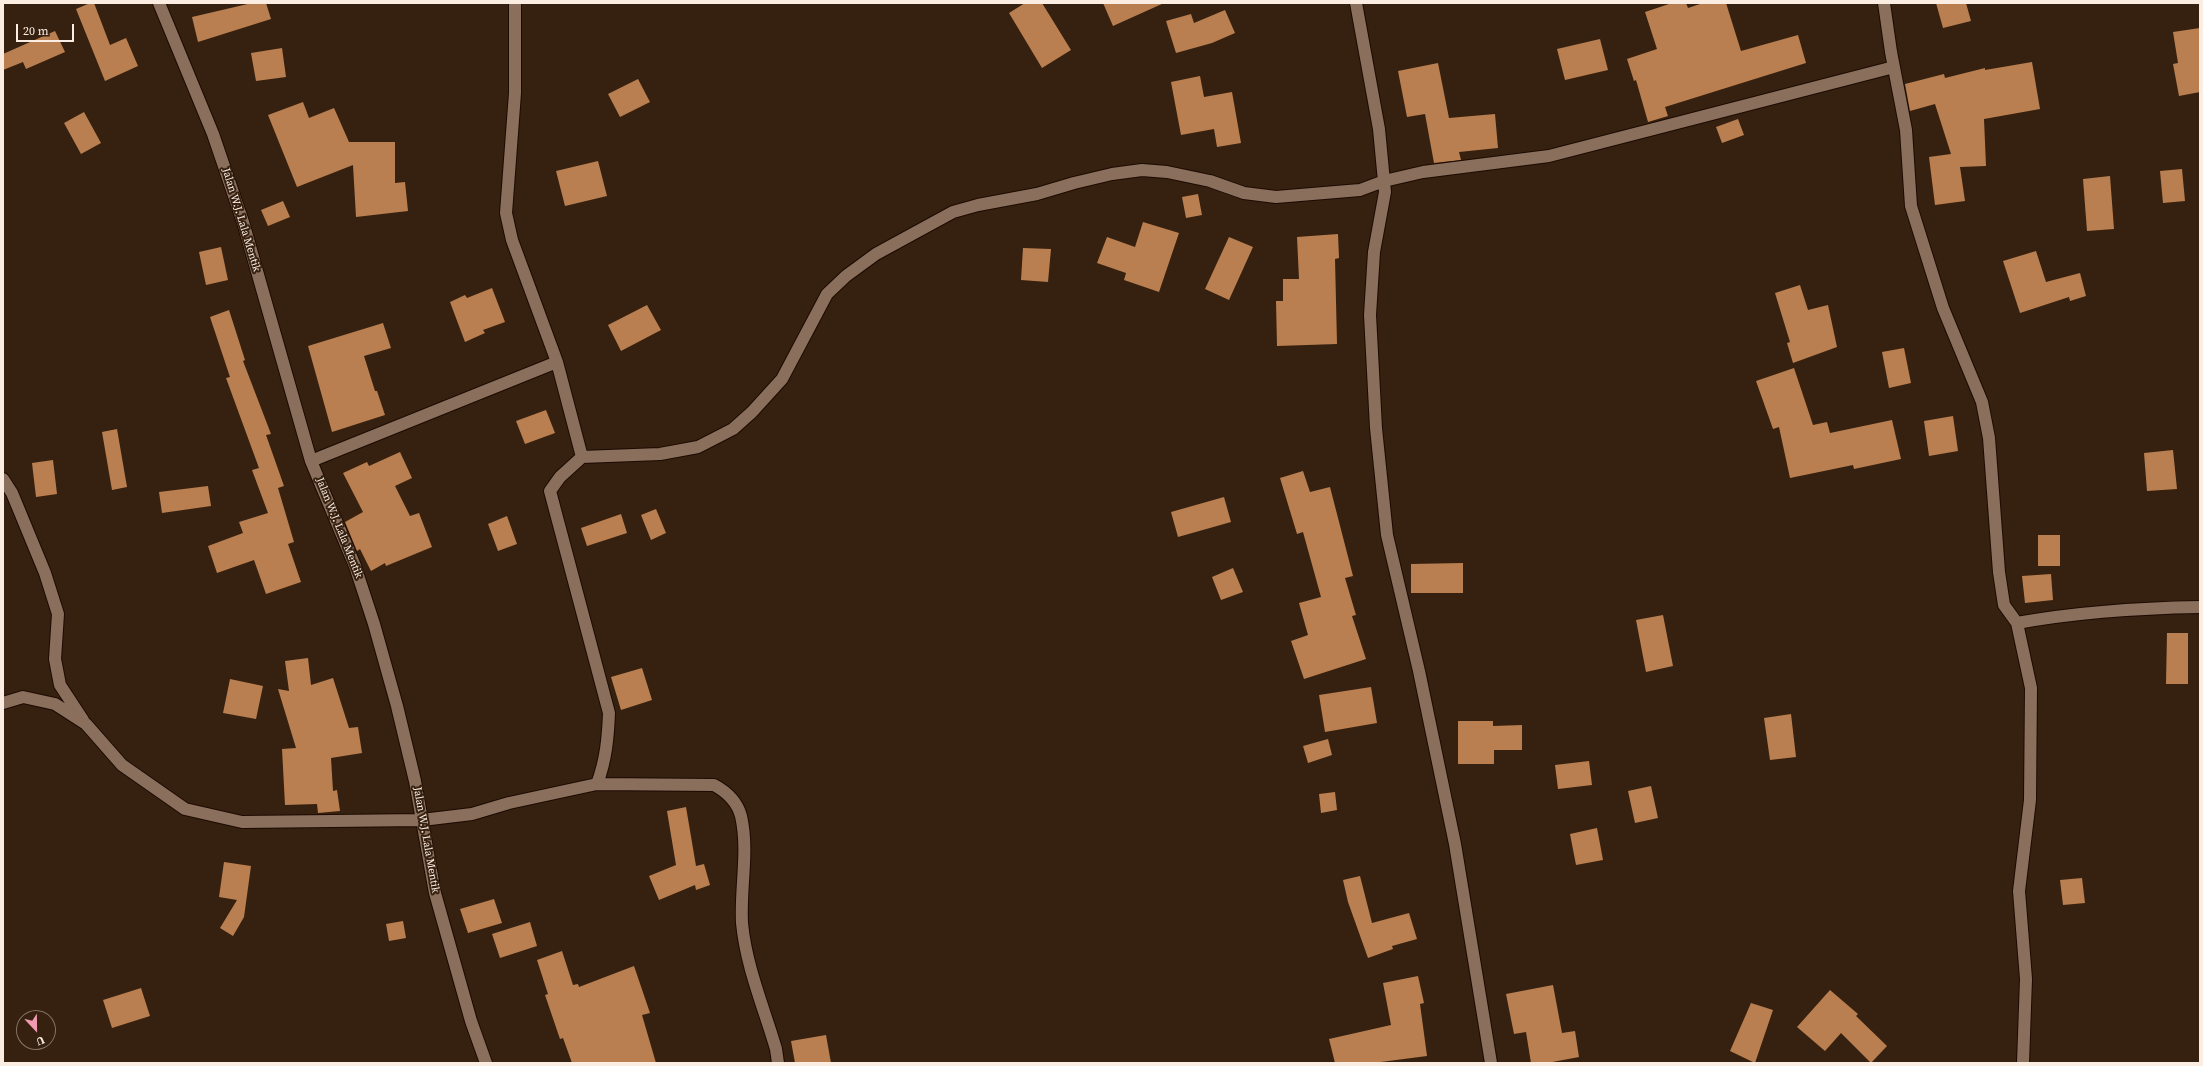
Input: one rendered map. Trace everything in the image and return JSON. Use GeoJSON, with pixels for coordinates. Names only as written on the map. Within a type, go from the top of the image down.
{"type":"FeatureCollection","features":[{"type":"Feature","properties":{"kind":"street","name":"Jalan W.J. Lala Mentik"},"geometry":{"type":"LineString","coordinates":[[159,3],[213,134],[243,222],[311,461],[355,566],[374,624],[397,706],[422,820],[435,893],[471,1021],[486,1063]]}},
{"type":"Feature","properties":{"kind":"street"},"geometry":{"type":"LineString","coordinates":[[515,3],[515,93],[506,213],[512,240],[557,362],[582,457]]}},
{"type":"Feature","properties":{"kind":"street"},"geometry":{"type":"LineString","coordinates":[[1356,3],[1379,129],[1384,181],[1384,192],[1374,252],[1370,315],[1376,428],[1387,535],[1420,671],[1455,844],[1491,1063]]}},
{"type":"Feature","properties":{"kind":"street"},"geometry":{"type":"LineString","coordinates":[[1884,3],[1894,68],[1906,130],[1911,206],[1943,308],[1982,402],[1989,438],[2004,605],[2017,623],[2031,688],[2030,800],[2019,891],[2026,979],[2023,1063]]}},
{"type":"Feature","properties":{"kind":"street"},"geometry":{"type":"LineString","coordinates":[[597,784],[606,754],[609,713],[550,491],[560,477],[582,457],[660,454],[698,447],[733,429],[752,412],[782,379],[827,294],[846,276],[876,254],[953,212],[978,205],[1037,194],[1112,174],[1142,170],[1167,172],[1210,181],[1244,192],[1276,197],[1360,190],[1384,181],[1423,172],[1549,156],[1894,68]]}},
{"type":"Feature","properties":{"kind":"street"},"geometry":{"type":"LineString","coordinates":[[311,461],[557,362]]}},
{"type":"Feature","properties":{"kind":"street"},"geometry":{"type":"LineString","coordinates":[[3,479],[12,493],[46,573],[58,614],[55,659],[60,685],[86,724],[122,765],[185,809],[242,822],[422,820],[472,814],[509,803],[597,784],[714,785],[729,794],[740,816],[744,851],[742,922],[747,952],[776,1049],[778,1063]]}},
{"type":"Feature","properties":{"kind":"street"},"geometry":{"type":"LineString","coordinates":[[2017,623],[2058,615],[2140,608],[2200,607]]}},
{"type":"Feature","properties":{"kind":"street"},"geometry":{"type":"LineString","coordinates":[[3,703],[23,697],[56,704],[86,724]]}},
{"type":"Feature","properties":{"kind":"building"},"geometry":{"type":"Polygon","coordinates":[[[90,3],[94,3],[110,45],[126,38],[138,66],[105,81],[76,9],[90,3]]]}},
{"type":"Feature","properties":{"kind":"building"},"geometry":{"type":"Polygon","coordinates":[[[252,3],[266,3],[271,19],[198,42],[192,17],[252,3]]]}},
{"type":"Feature","properties":{"kind":"building"},"geometry":{"type":"Polygon","coordinates":[[[1025,3],[1042,3],[1071,50],[1042,68],[1009,13],[1025,3]]]}},
{"type":"Feature","properties":{"kind":"building"},"geometry":{"type":"Polygon","coordinates":[[[1103,3],[1164,3],[1113,26],[1103,3]]]}},
{"type":"Feature","properties":{"kind":"building"},"geometry":{"type":"Polygon","coordinates":[[[1672,3],[1686,3],[1688,8],[1703,3],[1726,3],[1741,51],[1798,35],[1806,63],[1665,107],[1668,116],[1648,122],[1636,80],[1634,81],[1627,59],[1657,49],[1645,12],[1672,3]]]}},
{"type":"Feature","properties":{"kind":"building"},"geometry":{"type":"Polygon","coordinates":[[[1936,3],[1966,3],[1971,21],[1943,28],[1936,3]]]}},
{"type":"Feature","properties":{"kind":"building"},"geometry":{"type":"Polygon","coordinates":[[[1225,10],[1235,33],[1212,43],[1176,53],[1166,21],[1191,14],[1194,23],[1225,10]]]}},
{"type":"Feature","properties":{"kind":"building"},"geometry":{"type":"Polygon","coordinates":[[[2200,28],[2200,92],[2179,96],[2173,64],[2178,63],[2173,32],[2200,28]]]}},
{"type":"Feature","properties":{"kind":"building"},"geometry":{"type":"Polygon","coordinates":[[[55,31],[65,52],[26,69],[23,62],[3,70],[3,54],[55,31]]]}},
{"type":"Feature","properties":{"kind":"building"},"geometry":{"type":"Polygon","coordinates":[[[1600,39],[1608,70],[1565,80],[1557,49],[1600,39]]]}},
{"type":"Feature","properties":{"kind":"building"},"geometry":{"type":"Polygon","coordinates":[[[282,48],[286,77],[256,81],[251,53],[282,48]]]}},
{"type":"Feature","properties":{"kind":"building"},"geometry":{"type":"Polygon","coordinates":[[[2032,62],[2040,109],[1984,119],[1986,166],[1960,167],[1965,201],[1935,205],[1929,157],[1951,154],[1935,104],[1910,111],[1905,84],[1944,74],[1945,78],[1985,68],[1985,70],[2032,62]]]}},
{"type":"Feature","properties":{"kind":"building"},"geometry":{"type":"Polygon","coordinates":[[[1438,63],[1449,118],[1495,114],[1498,148],[1459,152],[1461,160],[1434,163],[1425,114],[1407,117],[1398,71],[1438,63]]]}},
{"type":"Feature","properties":{"kind":"building"},"geometry":{"type":"Polygon","coordinates":[[[1200,76],[1204,97],[1232,92],[1241,143],[1217,147],[1214,129],[1181,135],[1171,82],[1200,76]]]}},
{"type":"Feature","properties":{"kind":"building"},"geometry":{"type":"Polygon","coordinates":[[[638,79],[650,102],[620,117],[608,94],[638,79]]]}},
{"type":"Feature","properties":{"kind":"building"},"geometry":{"type":"Polygon","coordinates":[[[303,102],[309,118],[334,108],[349,142],[395,142],[395,183],[405,182],[408,211],[356,217],[353,165],[297,187],[268,115],[303,102]]]}},
{"type":"Feature","properties":{"kind":"building"},"geometry":{"type":"Polygon","coordinates":[[[84,112],[101,143],[81,154],[64,123],[84,112]]]}},
{"type":"Feature","properties":{"kind":"building"},"geometry":{"type":"Polygon","coordinates":[[[1738,119],[1744,135],[1722,143],[1716,127],[1738,119]]]}},
{"type":"Feature","properties":{"kind":"building"},"geometry":{"type":"Polygon","coordinates":[[[598,161],[607,196],[565,206],[556,171],[598,161]]]}},
{"type":"Feature","properties":{"kind":"building"},"geometry":{"type":"Polygon","coordinates":[[[2182,169],[2185,201],[2163,203],[2160,171],[2182,169]]]}},
{"type":"Feature","properties":{"kind":"building"},"geometry":{"type":"Polygon","coordinates":[[[2110,176],[2114,229],[2087,231],[2083,179],[2110,176]]]}},
{"type":"Feature","properties":{"kind":"building"},"geometry":{"type":"Polygon","coordinates":[[[1198,194],[1202,215],[1186,218],[1182,197],[1198,194]]]}},
{"type":"Feature","properties":{"kind":"building"},"geometry":{"type":"Polygon","coordinates":[[[283,201],[290,217],[268,226],[261,210],[283,201]]]}},
{"type":"Feature","properties":{"kind":"building"},"geometry":{"type":"Polygon","coordinates":[[[1143,222],[1179,233],[1159,292],[1124,280],[1126,273],[1097,263],[1107,237],[1135,247],[1143,222]]]}},
{"type":"Feature","properties":{"kind":"building"},"geometry":{"type":"Polygon","coordinates":[[[1338,234],[1339,258],[1335,259],[1337,344],[1277,346],[1276,301],[1283,301],[1283,279],[1299,279],[1297,237],[1338,234]]]}},
{"type":"Feature","properties":{"kind":"building"},"geometry":{"type":"Polygon","coordinates":[[[1229,237],[1253,247],[1229,300],[1205,289],[1229,237]]]}},
{"type":"Feature","properties":{"kind":"building"},"geometry":{"type":"Polygon","coordinates":[[[221,247],[228,280],[206,285],[199,252],[221,247]]]}},
{"type":"Feature","properties":{"kind":"building"},"geometry":{"type":"Polygon","coordinates":[[[1023,248],[1051,249],[1048,282],[1021,280],[1023,248]]]}},
{"type":"Feature","properties":{"kind":"building"},"geometry":{"type":"Polygon","coordinates":[[[2036,251],[2046,282],[2080,273],[2086,296],[2070,301],[2069,297],[2020,313],[2003,261],[2036,251]]]}},
{"type":"Feature","properties":{"kind":"building"},"geometry":{"type":"Polygon","coordinates":[[[1800,285],[1808,310],[1828,305],[1837,347],[1793,363],[1787,343],[1790,342],[1775,293],[1800,285]]]}},
{"type":"Feature","properties":{"kind":"building"},"geometry":{"type":"Polygon","coordinates":[[[492,288],[505,322],[483,330],[485,333],[465,342],[450,302],[465,295],[467,298],[492,288]]]}},
{"type":"Feature","properties":{"kind":"building"},"geometry":{"type":"Polygon","coordinates":[[[647,305],[661,330],[621,351],[608,325],[647,305]]]}},
{"type":"Feature","properties":{"kind":"building"},"geometry":{"type":"Polygon","coordinates":[[[229,310],[245,360],[243,361],[271,434],[266,435],[284,486],[278,488],[294,542],[288,544],[301,582],[266,594],[254,560],[217,573],[208,546],[243,533],[239,522],[268,513],[252,470],[259,468],[226,378],[230,377],[210,317],[229,310]]]}},
{"type":"Feature","properties":{"kind":"building"},"geometry":{"type":"Polygon","coordinates":[[[383,323],[391,348],[364,356],[375,391],[377,391],[385,415],[332,432],[308,346],[383,323]]]}},
{"type":"Feature","properties":{"kind":"building"},"geometry":{"type":"Polygon","coordinates":[[[1904,348],[1911,383],[1889,388],[1882,352],[1904,348]]]}},
{"type":"Feature","properties":{"kind":"building"},"geometry":{"type":"Polygon","coordinates":[[[1794,368],[1813,425],[1827,422],[1830,433],[1892,420],[1901,459],[1854,469],[1853,465],[1790,478],[1779,427],[1773,429],[1756,381],[1794,368]]]}},
{"type":"Feature","properties":{"kind":"building"},"geometry":{"type":"Polygon","coordinates":[[[546,410],[555,433],[525,444],[516,421],[546,410]]]}},
{"type":"Feature","properties":{"kind":"building"},"geometry":{"type":"Polygon","coordinates":[[[1953,416],[1958,451],[1929,456],[1924,421],[1953,416]]]}},
{"type":"Feature","properties":{"kind":"building"},"geometry":{"type":"Polygon","coordinates":[[[117,429],[127,487],[112,490],[102,432],[117,429]]]}},
{"type":"Feature","properties":{"kind":"building"},"geometry":{"type":"Polygon","coordinates":[[[2173,450],[2177,489],[2147,491],[2144,453],[2173,450]]]}},
{"type":"Feature","properties":{"kind":"building"},"geometry":{"type":"Polygon","coordinates":[[[400,452],[412,478],[395,486],[410,516],[419,513],[432,547],[386,566],[385,563],[371,571],[360,549],[357,551],[345,522],[363,512],[343,473],[367,462],[369,466],[400,452]]]}},
{"type":"Feature","properties":{"kind":"building"},"geometry":{"type":"Polygon","coordinates":[[[53,460],[57,494],[36,497],[32,463],[53,460]]]}},
{"type":"Feature","properties":{"kind":"building"},"geometry":{"type":"Polygon","coordinates":[[[1303,471],[1310,492],[1330,487],[1353,576],[1345,578],[1356,615],[1352,616],[1366,659],[1304,679],[1291,641],[1308,635],[1299,603],[1321,597],[1303,532],[1297,534],[1280,478],[1303,471]]]}},
{"type":"Feature","properties":{"kind":"building"},"geometry":{"type":"Polygon","coordinates":[[[208,486],[211,506],[162,513],[159,492],[208,486]]]}},
{"type":"Feature","properties":{"kind":"building"},"geometry":{"type":"Polygon","coordinates":[[[1224,497],[1231,522],[1178,537],[1171,512],[1224,497]]]}},
{"type":"Feature","properties":{"kind":"building"},"geometry":{"type":"Polygon","coordinates":[[[656,509],[666,533],[651,540],[641,515],[656,509]]]}},
{"type":"Feature","properties":{"kind":"building"},"geometry":{"type":"Polygon","coordinates":[[[621,514],[627,533],[587,546],[581,528],[621,514]]]}},
{"type":"Feature","properties":{"kind":"building"},"geometry":{"type":"Polygon","coordinates":[[[507,516],[517,544],[498,551],[488,524],[507,516]]]}},
{"type":"Feature","properties":{"kind":"building"},"geometry":{"type":"Polygon","coordinates":[[[2038,535],[2060,535],[2060,566],[2038,566],[2038,535]]]}},
{"type":"Feature","properties":{"kind":"building"},"geometry":{"type":"Polygon","coordinates":[[[1463,563],[1463,593],[1411,593],[1411,564],[1463,563]]]}},
{"type":"Feature","properties":{"kind":"building"},"geometry":{"type":"Polygon","coordinates":[[[1233,568],[1243,592],[1221,600],[1212,577],[1233,568]]]}},
{"type":"Feature","properties":{"kind":"building"},"geometry":{"type":"Polygon","coordinates":[[[2051,574],[2053,600],[2025,603],[2022,576],[2051,574]]]}},
{"type":"Feature","properties":{"kind":"building"},"geometry":{"type":"Polygon","coordinates":[[[1663,615],[1673,666],[1646,672],[1636,620],[1663,615]]]}},
{"type":"Feature","properties":{"kind":"building"},"geometry":{"type":"Polygon","coordinates":[[[2167,633],[2188,633],[2188,684],[2166,684],[2167,633]]]}},
{"type":"Feature","properties":{"kind":"building"},"geometry":{"type":"Polygon","coordinates":[[[308,658],[311,685],[333,678],[349,728],[358,727],[362,753],[331,758],[333,791],[337,790],[340,811],[318,813],[317,804],[285,805],[282,749],[296,748],[278,689],[289,691],[285,661],[308,658]]]}},
{"type":"Feature","properties":{"kind":"building"},"geometry":{"type":"Polygon","coordinates":[[[642,668],[652,700],[621,710],[611,677],[642,668]]]}},
{"type":"Feature","properties":{"kind":"building"},"geometry":{"type":"Polygon","coordinates":[[[230,679],[263,686],[256,719],[223,713],[230,679]]]}},
{"type":"Feature","properties":{"kind":"building"},"geometry":{"type":"Polygon","coordinates":[[[1371,687],[1377,723],[1325,732],[1319,695],[1371,687]]]}},
{"type":"Feature","properties":{"kind":"building"},"geometry":{"type":"Polygon","coordinates":[[[1791,714],[1796,757],[1770,760],[1764,718],[1791,714]]]}},
{"type":"Feature","properties":{"kind":"building"},"geometry":{"type":"Polygon","coordinates":[[[1458,721],[1493,721],[1493,726],[1522,725],[1522,750],[1494,750],[1494,764],[1458,764],[1458,721]]]}},
{"type":"Feature","properties":{"kind":"building"},"geometry":{"type":"Polygon","coordinates":[[[1328,739],[1332,755],[1308,763],[1303,746],[1328,739]]]}},
{"type":"Feature","properties":{"kind":"building"},"geometry":{"type":"Polygon","coordinates":[[[1589,761],[1592,785],[1558,789],[1555,765],[1589,761]]]}},
{"type":"Feature","properties":{"kind":"building"},"geometry":{"type":"Polygon","coordinates":[[[1651,786],[1658,818],[1635,823],[1628,791],[1651,786]]]}},
{"type":"Feature","properties":{"kind":"building"},"geometry":{"type":"Polygon","coordinates":[[[1335,792],[1337,810],[1321,813],[1319,794],[1335,792]]]}},
{"type":"Feature","properties":{"kind":"building"},"geometry":{"type":"Polygon","coordinates":[[[686,807],[696,866],[704,864],[710,885],[696,890],[695,885],[659,900],[649,876],[676,865],[667,811],[686,807]]]}},
{"type":"Feature","properties":{"kind":"building"},"geometry":{"type":"Polygon","coordinates":[[[1597,828],[1603,860],[1576,865],[1570,834],[1597,828]]]}},
{"type":"Feature","properties":{"kind":"building"},"geometry":{"type":"Polygon","coordinates":[[[224,862],[251,866],[244,917],[233,936],[220,928],[237,900],[219,897],[224,862]]]}},
{"type":"Feature","properties":{"kind":"building"},"geometry":{"type":"Polygon","coordinates":[[[1360,876],[1372,923],[1409,913],[1417,939],[1392,946],[1393,949],[1368,958],[1348,902],[1343,880],[1360,876]]]}},
{"type":"Feature","properties":{"kind":"building"},"geometry":{"type":"Polygon","coordinates":[[[2082,878],[2085,903],[2063,905],[2060,880],[2082,878]]]}},
{"type":"Feature","properties":{"kind":"building"},"geometry":{"type":"Polygon","coordinates":[[[494,899],[502,923],[468,933],[460,909],[494,899]]]}},
{"type":"Feature","properties":{"kind":"building"},"geometry":{"type":"Polygon","coordinates":[[[403,921],[406,938],[389,941],[386,924],[403,921]]]}},
{"type":"Feature","properties":{"kind":"building"},"geometry":{"type":"Polygon","coordinates":[[[530,922],[537,946],[500,958],[492,934],[530,922]]]}},
{"type":"Feature","properties":{"kind":"building"},"geometry":{"type":"Polygon","coordinates":[[[562,951],[573,985],[578,984],[579,987],[634,966],[650,1013],[642,1015],[656,1063],[572,1063],[563,1038],[560,1039],[545,995],[548,994],[537,960],[562,951]]]}},
{"type":"Feature","properties":{"kind":"building"},"geometry":{"type":"Polygon","coordinates":[[[1418,976],[1424,1003],[1420,1004],[1427,1056],[1373,1063],[1335,1063],[1329,1039],[1391,1025],[1383,983],[1418,976]]]}},
{"type":"Feature","properties":{"kind":"building"},"geometry":{"type":"Polygon","coordinates":[[[1553,985],[1562,1033],[1575,1031],[1579,1057],[1547,1063],[1531,1063],[1526,1032],[1514,1034],[1506,994],[1553,985]]]}},
{"type":"Feature","properties":{"kind":"building"},"geometry":{"type":"Polygon","coordinates":[[[141,988],[150,1016],[112,1028],[103,1000],[141,988]]]}},
{"type":"Feature","properties":{"kind":"building"},"geometry":{"type":"Polygon","coordinates":[[[1830,990],[1858,1014],[1856,1016],[1887,1046],[1871,1063],[1841,1033],[1825,1051],[1797,1027],[1830,990]]]}},
{"type":"Feature","properties":{"kind":"building"},"geometry":{"type":"Polygon","coordinates":[[[1751,1003],[1773,1010],[1755,1063],[1730,1051],[1751,1003]]]}},
{"type":"Feature","properties":{"kind":"building"},"geometry":{"type":"Polygon","coordinates":[[[826,1035],[831,1063],[795,1063],[791,1041],[826,1035]]]}}]}
